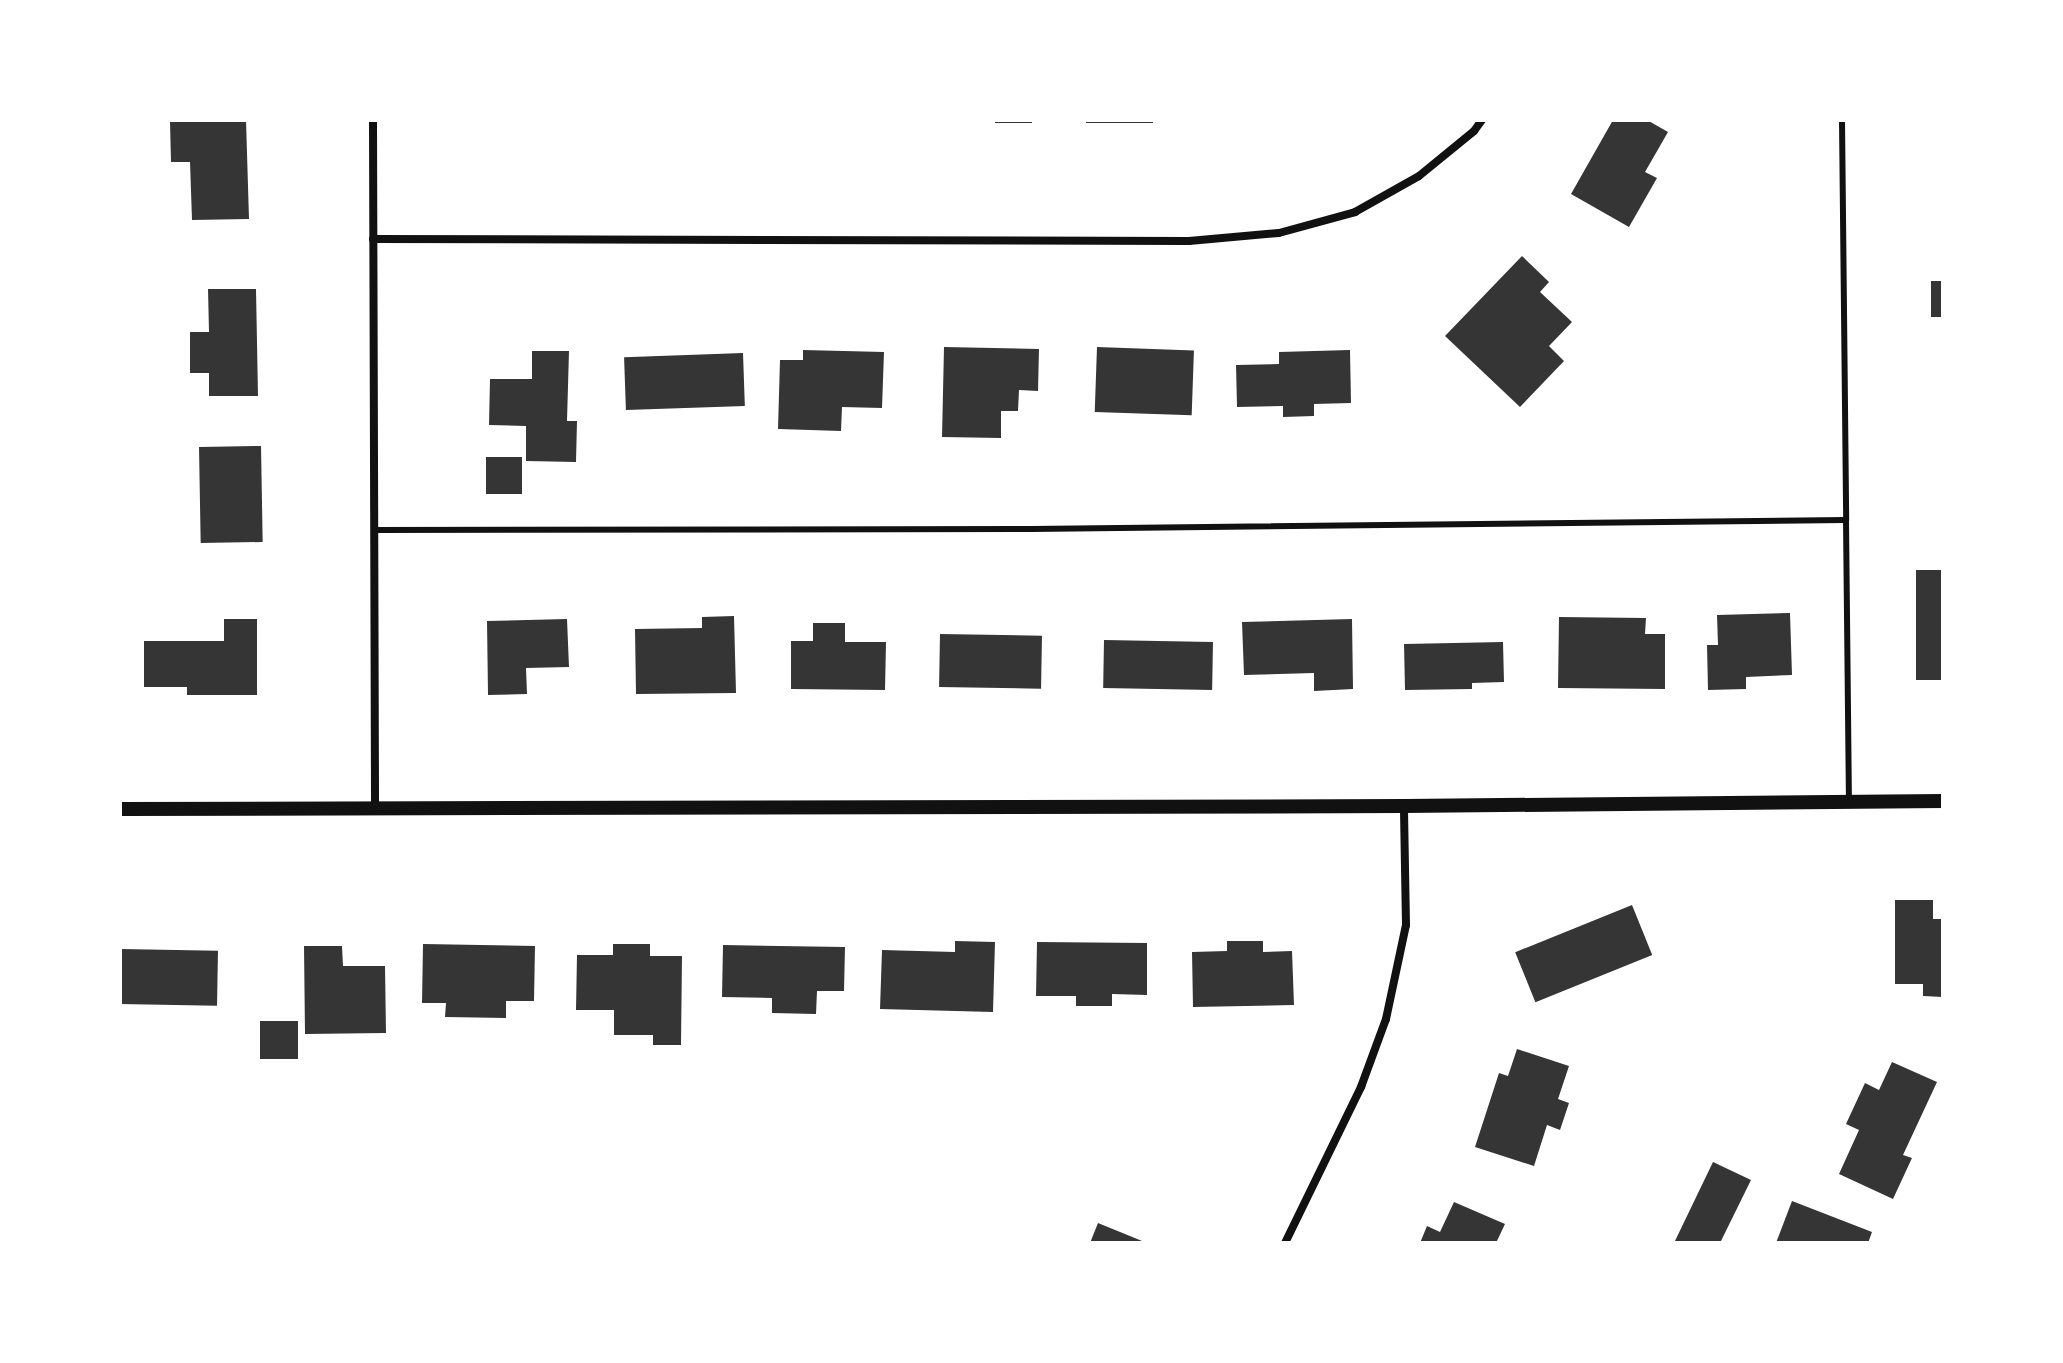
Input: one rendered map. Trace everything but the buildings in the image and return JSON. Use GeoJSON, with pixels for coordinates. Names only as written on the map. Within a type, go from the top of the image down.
{"type":"FeatureCollection","features":[{"type":"Feature","properties":{"kind":"street"},"geometry":{"type":"LineString","coordinates":[[373,120],[375,806]]}},
{"type":"Feature","properties":{"kind":"street"},"geometry":{"type":"LineString","coordinates":[[373,239],[1189,241],[1279,233],[1355,212],[1419,176],[1474,131],[1482,120]]}},
{"type":"Feature","properties":{"kind":"street"},"geometry":{"type":"LineString","coordinates":[[120,809],[375,806],[1404,806],[1943,801]]}},
{"type":"Feature","properties":{"kind":"street"},"geometry":{"type":"LineString","coordinates":[[1285,1243],[1361,1087],[1386,1019],[1406,925],[1404,806]]}},
{"type":"Feature","properties":{"kind":"lane"},"geometry":{"type":"LineString","coordinates":[[1842,120],[1849,802]]}},
{"type":"Feature","properties":{"kind":"lane"},"geometry":{"type":"LineString","coordinates":[[376,530],[1031,529],[1846,520]]}}]}
